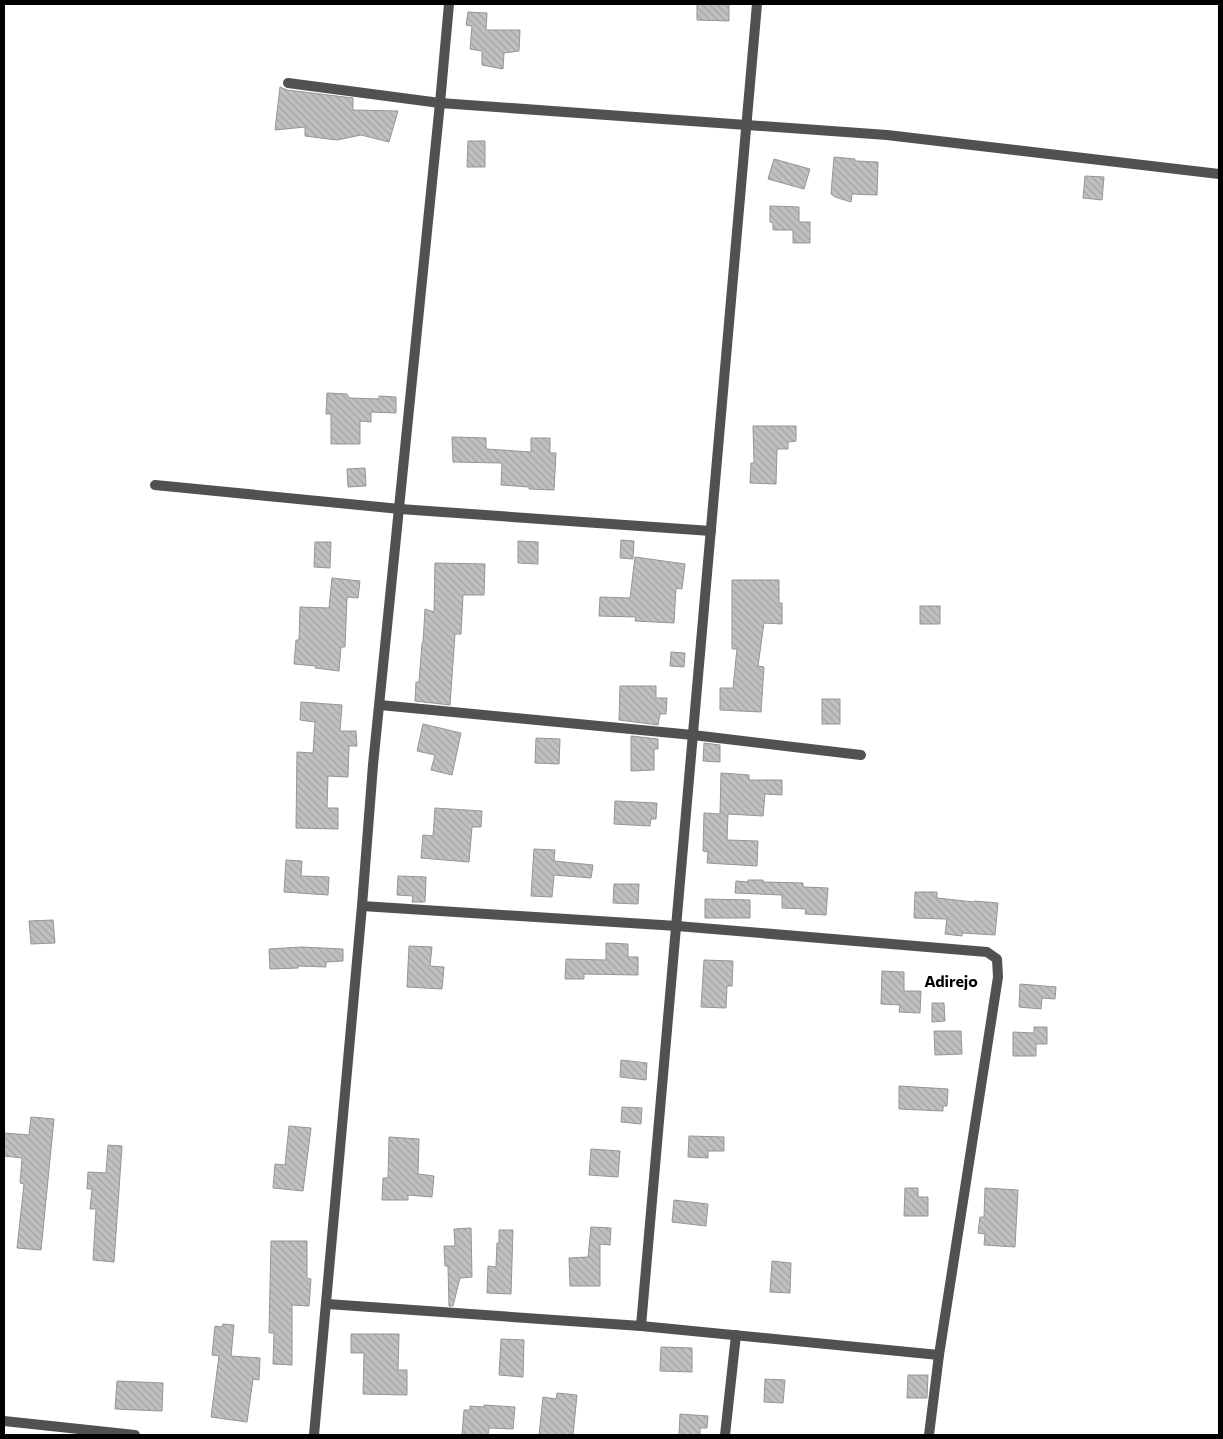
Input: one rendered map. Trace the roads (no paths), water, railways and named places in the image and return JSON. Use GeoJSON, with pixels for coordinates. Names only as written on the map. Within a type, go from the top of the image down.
{"type":"FeatureCollection","features":[{"type":"Feature","properties":{"kind":"street"},"geometry":{"type":"LineString","coordinates":[[314,1435],[380,705],[449,4]]}},
{"type":"Feature","properties":{"kind":"street"},"geometry":{"type":"LineString","coordinates":[[642,1326],[757,4]]}},
{"type":"Feature","properties":{"kind":"street"},"geometry":{"type":"LineString","coordinates":[[288,83],[440,102],[887,135],[1219,174]]}},
{"type":"Feature","properties":{"kind":"street"},"geometry":{"type":"LineString","coordinates":[[155,485],[400,509],[712,531]]}},
{"type":"Feature","properties":{"kind":"street"},"geometry":{"type":"LineString","coordinates":[[380,705],[693,735],[861,755]]}},
{"type":"Feature","properties":{"kind":"street"},"geometry":{"type":"LineString","coordinates":[[362,906],[677,926],[987,952],[997,959],[998,977],[939,1355],[929,1435]]}},
{"type":"Feature","properties":{"kind":"street"},"geometry":{"type":"LineString","coordinates":[[327,1304],[642,1326],[939,1355]]}},
{"type":"Feature","properties":{"kind":"street"},"geometry":{"type":"LineString","coordinates":[[725,1435],[736,1335]]}},
{"type":"Feature","properties":{"kind":"street"},"geometry":{"type":"LineString","coordinates":[[4,1421],[135,1435]]}},
{"type":"Feature","properties":{"kind":"district","name":"Adirejo"},"geometry":{"type":"Point","coordinates":[951,980]}}]}
